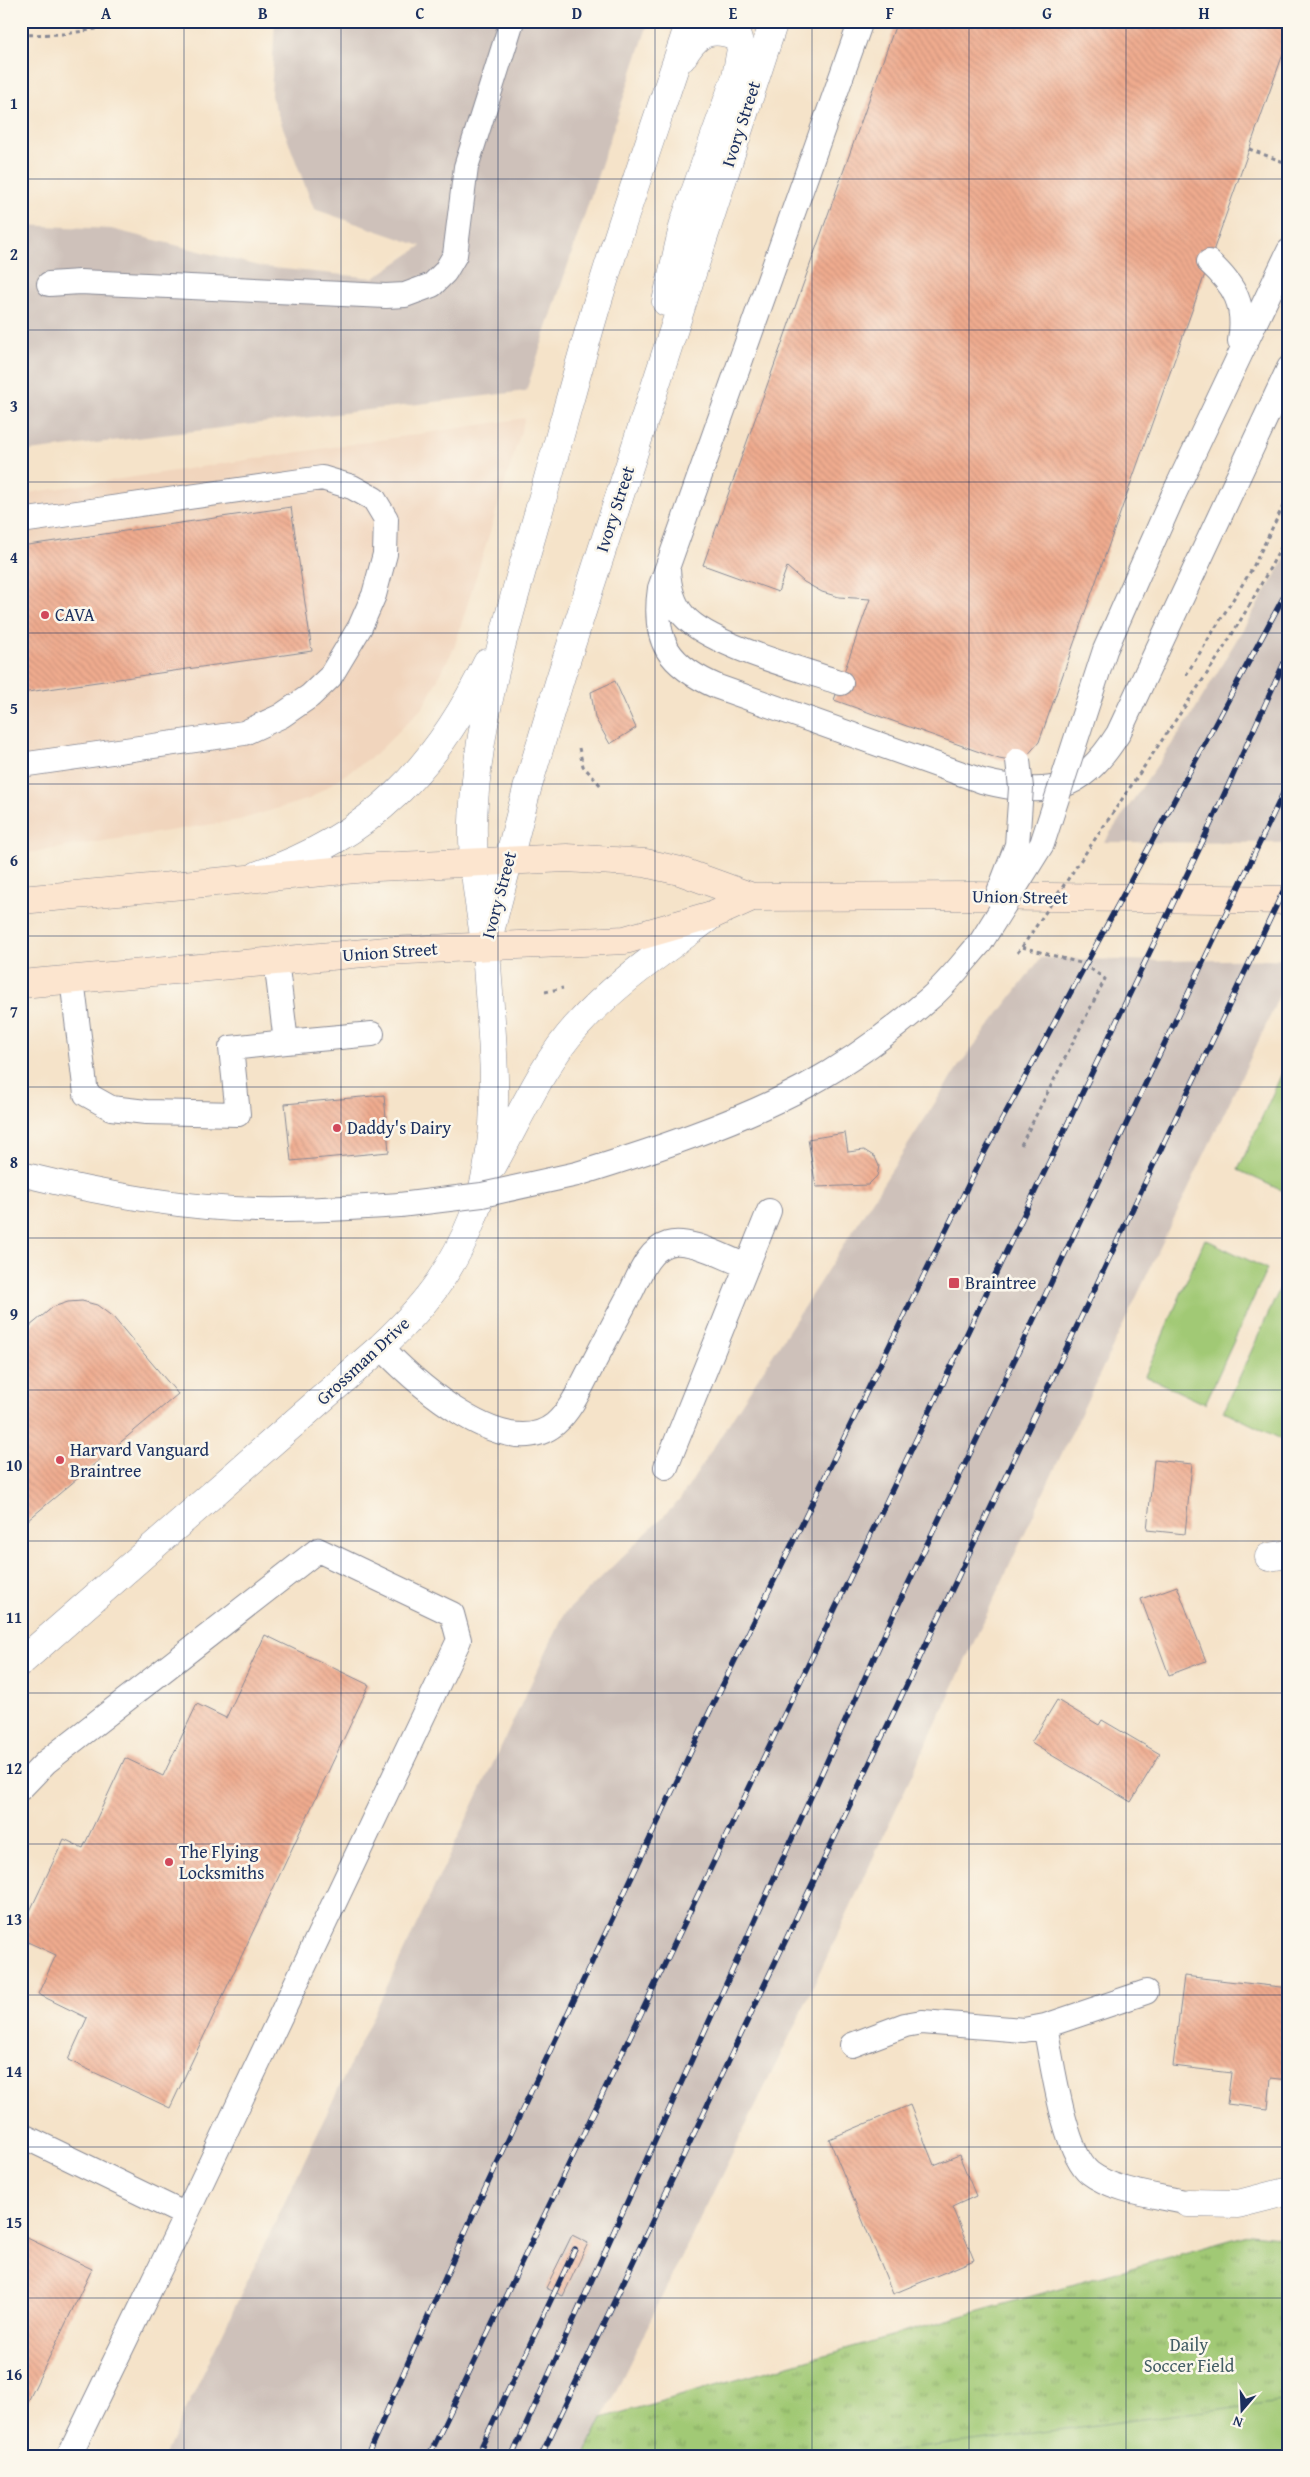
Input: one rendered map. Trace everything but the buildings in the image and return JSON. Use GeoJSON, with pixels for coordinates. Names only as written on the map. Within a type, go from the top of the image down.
{"type":"FeatureCollection","features":[{"type":"Feature","properties":{"kind":"main road","name":"Union Street"},"geometry":{"type":"LineString","coordinates":[[21,900],[377,867],[567,858],[645,863],[680,872],[752,897],[974,896],[1289,900]]}},
{"type":"Feature","properties":{"kind":"main road","name":"Union Street"},"geometry":{"type":"LineString","coordinates":[[21,984],[276,960],[486,946],[576,944],[625,940],[667,930],[712,915],[752,897]]}},
{"type":"Feature","properties":{"kind":"street","name":"Ivory Street"},"geometry":{"type":"LineString","coordinates":[[486,946],[474,862],[475,789],[484,723],[510,611],[600,296],[690,21]]}},
{"type":"Feature","properties":{"kind":"street","name":"Ivory Street"},"geometry":{"type":"LineString","coordinates":[[486,946],[527,790],[558,685],[774,21]]}},
{"type":"Feature","properties":{"kind":"street"},"geometry":{"type":"LineString","coordinates":[[625,476],[684,223],[736,77],[741,49],[737,36],[723,31],[706,32],[691,42],[672,77]]}},
{"type":"Feature","properties":{"kind":"street"},"geometry":{"type":"LineString","coordinates":[[241,880],[279,867],[342,835],[374,814],[410,783],[446,736],[465,705],[510,611]]}},
{"type":"Feature","properties":{"kind":"street"},"geometry":{"type":"LineString","coordinates":[[484,1181],[549,1066],[574,1028],[618,987],[712,915]]}},
{"type":"Feature","properties":{"kind":"street","name":"Grossman Drive"},"geometry":{"type":"LineString","coordinates":[[21,1662],[381,1348],[439,1283],[466,1234],[484,1181],[490,1152],[494,1116],[486,946]]}},
{"type":"Feature","properties":{"kind":"street"},"geometry":{"type":"LineString","coordinates":[[1188,2203],[1238,2204],[1289,2191]]}},
{"type":"Feature","properties":{"kind":"lane"},"geometry":{"type":"LineString","coordinates":[[49,284],[80,282],[386,296],[405,295],[432,285],[445,272],[455,255],[466,167],[512,21]]}},
{"type":"Feature","properties":{"kind":"lane"},"geometry":{"type":"LineString","coordinates":[[860,21],[660,588],[657,608],[658,627],[664,644],[672,658],[700,680],[982,781],[1026,790],[1049,790],[1070,784],[1089,771],[1105,755],[1118,734],[1289,368]]}},
{"type":"Feature","properties":{"kind":"lane"},"geometry":{"type":"LineString","coordinates":[[21,1174],[117,1194],[206,1206],[302,1210],[400,1205],[482,1195],[577,1174],[624,1160],[719,1125],[806,1086],[874,1043],[924,1003],[981,942],[1042,844],[1105,650],[1234,362],[1289,251]]}},
{"type":"Feature","properties":{"kind":"lane"},"geometry":{"type":"LineString","coordinates":[[1209,262],[1225,277],[1235,292],[1241,307],[1240,340],[1234,362]]}},
{"type":"Feature","properties":{"kind":"lane"},"geometry":{"type":"LineString","coordinates":[[21,521],[322,478],[352,487],[374,499],[386,519],[385,554],[374,595],[360,627],[330,677],[310,696],[281,716],[244,733],[21,765]]}},
{"type":"Feature","properties":{"kind":"lane"},"geometry":{"type":"LineString","coordinates":[[668,563],[669,583],[674,601],[683,615],[696,627],[736,646],[841,683]]}},
{"type":"Feature","properties":{"kind":"lane"},"geometry":{"type":"LineString","coordinates":[[981,942],[1017,845],[1021,788],[1018,760]]}},
{"type":"Feature","properties":{"kind":"lane"},"geometry":{"type":"LineString","coordinates":[[276,960],[286,1042]]}},
{"type":"Feature","properties":{"kind":"lane"},"geometry":{"type":"LineString","coordinates":[[72,979],[86,1094],[111,1108],[146,1112],[238,1114],[231,1048],[372,1034]]}},
{"type":"Feature","properties":{"kind":"lane"},"geometry":{"type":"LineString","coordinates":[[666,1467],[769,1211]]}},
{"type":"Feature","properties":{"kind":"lane"},"geometry":{"type":"LineString","coordinates":[[381,1348],[426,1391],[463,1415],[500,1430],[532,1434],[545,1430],[554,1424],[574,1401],[641,1271],[659,1247],[670,1243],[697,1246],[747,1266]]}},
{"type":"Feature","properties":{"kind":"lane"},"geometry":{"type":"LineString","coordinates":[[21,1788],[46,1762],[318,1550],[452,1614],[460,1640],[69,2456]]}},
{"type":"Feature","properties":{"kind":"lane"},"geometry":{"type":"LineString","coordinates":[[852,2045],[905,2025],[922,2022],[1024,2030],[1045,2026],[1146,1992]]}},
{"type":"Feature","properties":{"kind":"lane"},"geometry":{"type":"LineString","coordinates":[[1045,2026],[1068,2131],[1081,2164],[1090,2173],[1105,2181],[1188,2203]]}},
{"type":"Feature","properties":{"kind":"lane"},"geometry":{"type":"LineString","coordinates":[[21,2135],[186,2215]]}},
{"type":"Feature","properties":{"kind":"path"},"geometry":{"type":"LineString","coordinates":[[21,35],[66,34],[145,21]]}},
{"type":"Feature","properties":{"kind":"path"},"geometry":{"type":"LineString","coordinates":[[1249,149],[1289,164]]}},
{"type":"Feature","properties":{"kind":"path"},"geometry":{"type":"LineString","coordinates":[[1235,597],[1252,569],[1289,494]]}},
{"type":"Feature","properties":{"kind":"path"},"geometry":{"type":"LineString","coordinates":[[1020,1147],[1106,978],[1084,964],[1022,947],[1219,656],[1289,533]]}},
{"type":"Feature","properties":{"kind":"shaded area"},"geometry":{"type":"Polygon","coordinates":[[[275,21],[649,21],[526,391],[21,452],[21,225],[111,229],[263,267],[374,278],[421,246],[314,209],[271,96],[275,21]]]}},
{"type":"Feature","properties":{"kind":"shaded area"},"geometry":{"type":"Polygon","coordinates":[[[525,418],[454,648],[423,707],[376,754],[309,799],[239,820],[21,854],[21,494],[525,418]]]}},
{"type":"Feature","properties":{"kind":"shaded area"},"geometry":{"type":"Polygon","coordinates":[[[1289,552],[1289,843],[1104,842],[1190,718],[1289,552]]]}},
{"type":"Feature","properties":{"kind":"shaded area"},"geometry":{"type":"Polygon","coordinates":[[[1041,958],[1162,961],[1289,959],[1289,971],[1269,1019],[1063,1451],[798,2019],[584,2456],[164,2456],[564,1614],[679,1501],[958,1067],[1041,958]]]}},
{"type":"Feature","properties":{"kind":"green space"},"geometry":{"type":"Polygon","coordinates":[[[1289,1058],[1289,1194],[1238,1170],[1289,1058]]]}},
{"type":"Feature","properties":{"kind":"green space"},"geometry":{"type":"Polygon","coordinates":[[[1205,1239],[1267,1269],[1205,1404],[1145,1376],[1205,1239]]]}},
{"type":"Feature","properties":{"kind":"green space"},"geometry":{"type":"Polygon","coordinates":[[[1285,1277],[1289,1279],[1289,1428],[1283,1440],[1224,1411],[1285,1277]]]}},
{"type":"Feature","properties":{"kind":"green space","name":"Daily Soccer Field"},"geometry":{"type":"Polygon","coordinates":[[[1251,2234],[1289,2238],[1289,2456],[584,2456],[602,2418],[1251,2234]]]}},
{"type":"Feature","properties":{"kind":"green space"},"geometry":{"type":"Polygon","coordinates":[[[1289,2400],[1289,2456],[857,2456],[1289,2400]]]}},
{"type":"Feature","properties":{"kind":"railway"},"geometry":{"type":"LineString","coordinates":[[367,2456],[471,2219],[709,1713],[982,1157],[1289,587]]}},
{"type":"Feature","properties":{"kind":"railway"},"geometry":{"type":"LineString","coordinates":[[429,2456],[1202,843],[1289,652]]}},
{"type":"Feature","properties":{"kind":"railway"},"geometry":{"type":"LineString","coordinates":[[512,2456],[892,1618],[1289,781]]}},
{"type":"Feature","properties":{"kind":"railway"},"geometry":{"type":"LineString","coordinates":[[541,2456],[1289,879]]}},
{"type":"Feature","properties":{"kind":"railway"},"geometry":{"type":"LineString","coordinates":[[477,2456],[575,2249]]}},
{"type":"Feature","properties":{"kind":"place","name":"CAVA"},"geometry":{"type":"Point","coordinates":[45,615]}},
{"type":"Feature","properties":{"kind":"place","name":"Daddy's Dairy"},"geometry":{"type":"Point","coordinates":[337,1128]}},
{"type":"Feature","properties":{"kind":"place","name":"Braintree"},"geometry":{"type":"Point","coordinates":[954,1283]}},
{"type":"Feature","properties":{"kind":"place","name":"Harvard Vanguard Braintree"},"geometry":{"type":"Point","coordinates":[60,1460]}},
{"type":"Feature","properties":{"kind":"place","name":"The Flying Locksmiths"},"geometry":{"type":"Point","coordinates":[169,1862]}}]}
